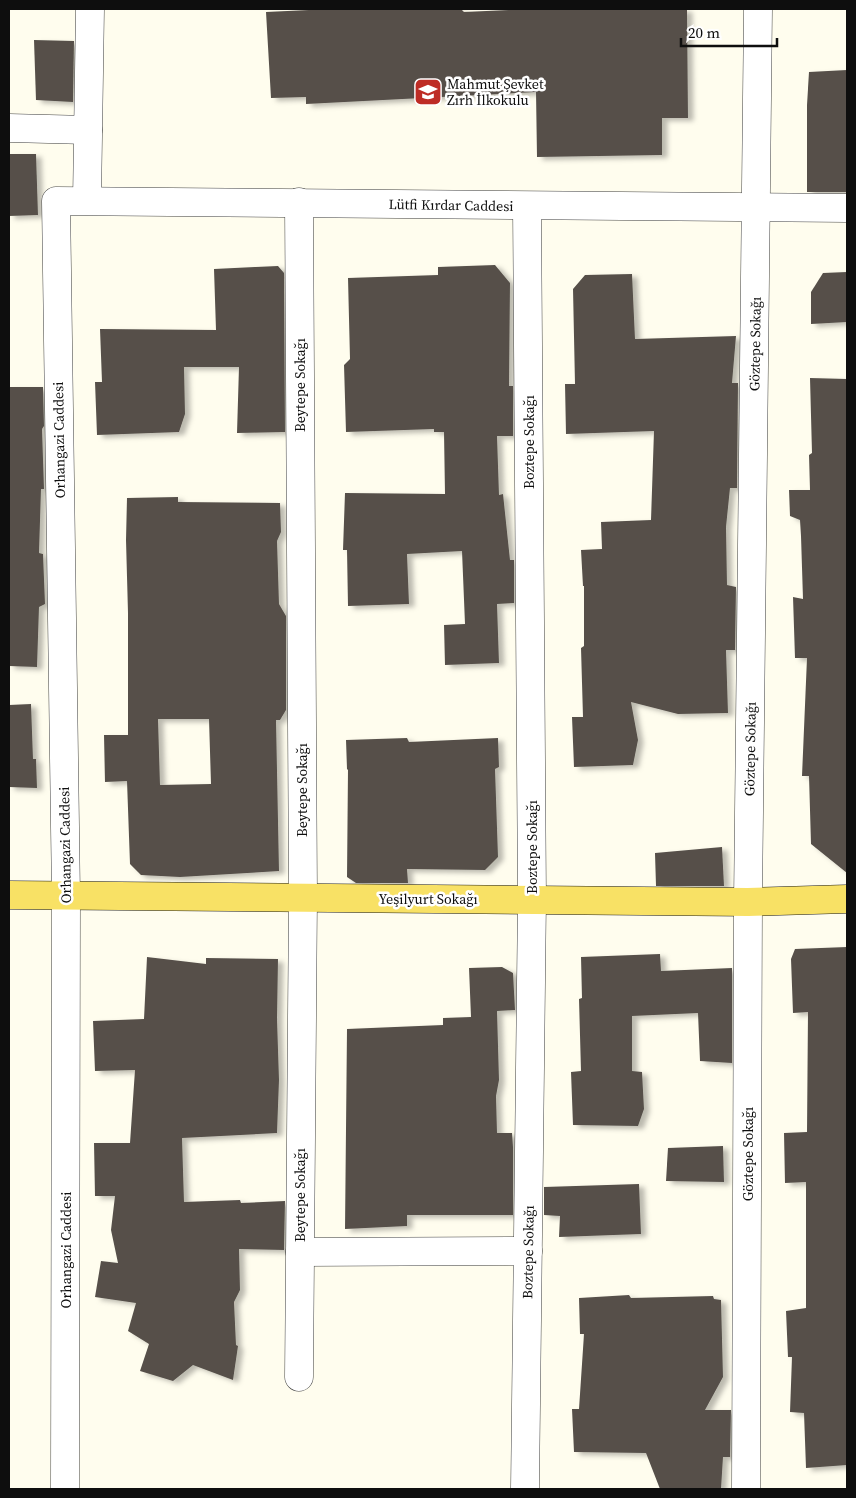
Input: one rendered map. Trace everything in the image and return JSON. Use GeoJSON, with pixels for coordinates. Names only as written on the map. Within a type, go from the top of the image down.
{"type":"FeatureCollection","features":[{"type":"Feature","properties":{"kind":"main road","name":"Yeşilyurt Sokağı"},"geometry":{"type":"LineString","coordinates":[[9,896],[748,902],[847,899]]}},
{"type":"Feature","properties":{"kind":"street"},"geometry":{"type":"LineString","coordinates":[[87,200],[90,9]]}},
{"type":"Feature","properties":{"kind":"street","name":"Göztepe Sokağı"},"geometry":{"type":"LineString","coordinates":[[746,1489],[748,902],[758,9]]}},
{"type":"Feature","properties":{"kind":"street"},"geometry":{"type":"LineString","coordinates":[[9,128],[88,130]]}},
{"type":"Feature","properties":{"kind":"street","name":"Lütfi Kırdar Caddesi"},"geometry":{"type":"LineString","coordinates":[[56,201],[847,208]]}},
{"type":"Feature","properties":{"kind":"street","name":"Orhangazi Caddesi"},"geometry":{"type":"LineString","coordinates":[[56,201],[66,896],[65,1489]]}},
{"type":"Feature","properties":{"kind":"street","name":"Beytepe Sokağı"},"geometry":{"type":"LineString","coordinates":[[299,1377],[303,898],[300,202]]}},
{"type":"Feature","properties":{"kind":"street","name":"Boztepe Sokağı"},"geometry":{"type":"LineString","coordinates":[[525,1489],[532,900],[527,206]]}},
{"type":"Feature","properties":{"kind":"street"},"geometry":{"type":"LineString","coordinates":[[300,1252],[528,1251]]}},
{"type":"Feature","properties":{"kind":"building"},"geometry":{"type":"Polygon","coordinates":[[[330,9],[461,9],[464,12],[528,9],[687,9],[688,118],[662,118],[662,155],[537,157],[536,92],[306,104],[306,97],[271,98],[266,12],[330,9]]]}},
{"type":"Feature","properties":{"kind":"building"},"geometry":{"type":"Polygon","coordinates":[[[34,40],[74,41],[73,102],[36,100],[34,40]]]}},
{"type":"Feature","properties":{"kind":"building"},"geometry":{"type":"Polygon","coordinates":[[[847,70],[847,192],[807,192],[809,72],[847,70]]]}},
{"type":"Feature","properties":{"kind":"building"},"geometry":{"type":"Polygon","coordinates":[[[9,154],[36,154],[38,215],[9,216],[9,154]]]}},
{"type":"Feature","properties":{"kind":"building"},"geometry":{"type":"Polygon","coordinates":[[[495,265],[510,283],[509,386],[513,386],[513,436],[497,436],[499,495],[503,494],[510,560],[514,560],[514,603],[497,604],[499,663],[445,665],[444,625],[465,624],[462,551],[407,554],[409,604],[348,606],[347,550],[343,550],[345,493],[445,494],[444,432],[434,432],[434,429],[346,432],[344,365],[350,359],[348,278],[438,275],[438,267],[495,265]]]}},
{"type":"Feature","properties":{"kind":"building"},"geometry":{"type":"Polygon","coordinates":[[[278,266],[284,273],[285,432],[237,433],[239,367],[184,367],[185,414],[179,432],[97,435],[95,382],[102,382],[100,329],[216,330],[214,269],[278,266]]]}},
{"type":"Feature","properties":{"kind":"building"},"geometry":{"type":"Polygon","coordinates":[[[847,272],[847,322],[811,324],[811,292],[823,273],[847,272]]]}},
{"type":"Feature","properties":{"kind":"building"},"geometry":{"type":"Polygon","coordinates":[[[632,274],[635,339],[736,336],[732,383],[738,383],[737,488],[730,488],[726,527],[727,585],[736,587],[735,650],[726,650],[728,713],[678,714],[631,702],[638,740],[633,765],[574,767],[572,717],[583,717],[581,648],[584,646],[584,586],[581,550],[602,549],[601,522],[651,520],[654,431],[566,434],[565,384],[575,384],[573,289],[585,275],[632,274]]]}},
{"type":"Feature","properties":{"kind":"building"},"geometry":{"type":"Polygon","coordinates":[[[810,378],[847,379],[847,873],[811,844],[809,776],[802,776],[807,658],[795,658],[793,597],[803,599],[801,536],[800,520],[790,516],[789,490],[810,490],[809,455],[812,453],[810,378]]]}},
{"type":"Feature","properties":{"kind":"building"},"geometry":{"type":"Polygon","coordinates":[[[9,387],[43,387],[44,489],[41,489],[39,553],[43,554],[45,604],[39,607],[37,667],[9,666],[9,387]]]}},
{"type":"Feature","properties":{"kind":"building"},"geometry":{"type":"Polygon","coordinates":[[[178,497],[178,502],[280,503],[281,532],[277,541],[279,604],[286,616],[286,710],[280,720],[276,720],[279,871],[180,877],[141,875],[130,864],[127,781],[105,782],[104,735],[128,735],[127,498],[178,497]],[[158,719],[160,785],[211,784],[209,719],[158,719]]]}},
{"type":"Feature","properties":{"kind":"building"},"geometry":{"type":"Polygon","coordinates":[[[31,704],[33,759],[36,759],[37,788],[9,787],[9,705],[31,704]]]}},
{"type":"Feature","properties":{"kind":"building"},"geometry":{"type":"Polygon","coordinates":[[[407,738],[409,742],[498,738],[499,767],[495,769],[498,857],[485,870],[407,869],[408,883],[356,883],[347,877],[348,770],[346,740],[407,738]]]}},
{"type":"Feature","properties":{"kind":"building"},"geometry":{"type":"Polygon","coordinates":[[[722,847],[724,886],[656,886],[655,853],[722,847]]]}},
{"type":"Feature","properties":{"kind":"building"},"geometry":{"type":"Polygon","coordinates":[[[847,947],[847,1465],[806,1468],[804,1413],[790,1412],[792,1357],[788,1357],[786,1311],[806,1308],[806,1182],[785,1183],[784,1133],[807,1132],[808,1012],[793,1013],[791,959],[795,949],[847,947]]]}},
{"type":"Feature","properties":{"kind":"building"},"geometry":{"type":"Polygon","coordinates":[[[660,954],[661,971],[732,968],[732,1063],[700,1061],[698,1013],[632,1016],[632,1071],[642,1072],[644,1109],[638,1126],[573,1125],[571,1072],[581,1071],[579,999],[582,998],[581,957],[660,954]]]}},
{"type":"Feature","properties":{"kind":"building"},"geometry":{"type":"Polygon","coordinates":[[[147,957],[206,964],[206,958],[278,959],[279,1080],[277,1133],[182,1138],[184,1202],[240,1200],[241,1203],[285,1201],[284,1250],[239,1249],[240,1290],[234,1302],[236,1345],[238,1346],[233,1380],[193,1365],[173,1381],[140,1371],[149,1344],[128,1331],[136,1303],[95,1297],[101,1261],[118,1263],[111,1230],[115,1196],[95,1196],[94,1143],[130,1143],[135,1070],[95,1071],[93,1021],[144,1019],[147,957]]]}},
{"type":"Feature","properties":{"kind":"building"},"geometry":{"type":"Polygon","coordinates":[[[502,967],[513,973],[515,1010],[497,1011],[499,1080],[496,1096],[497,1133],[512,1133],[513,1215],[407,1215],[407,1226],[345,1229],[347,1029],[443,1025],[443,1018],[471,1017],[469,968],[502,967]]]}},
{"type":"Feature","properties":{"kind":"building"},"geometry":{"type":"Polygon","coordinates":[[[723,1146],[724,1182],[666,1181],[668,1148],[723,1146]]]}},
{"type":"Feature","properties":{"kind":"building"},"geometry":{"type":"Polygon","coordinates":[[[639,1184],[641,1234],[559,1237],[560,1216],[544,1215],[544,1187],[639,1184]]]}},
{"type":"Feature","properties":{"kind":"building"},"geometry":{"type":"Polygon","coordinates":[[[629,1295],[631,1298],[713,1296],[714,1299],[721,1300],[723,1377],[705,1410],[731,1410],[730,1457],[723,1457],[721,1489],[660,1489],[646,1453],[574,1452],[572,1409],[579,1409],[584,1334],[580,1334],[579,1298],[629,1295]]]}},
{"type":"Feature","properties":{"kind":"place","name":"Mahmut Şevket Zırh İlkokulu"},"geometry":{"type":"Point","coordinates":[428,92]}}]}
